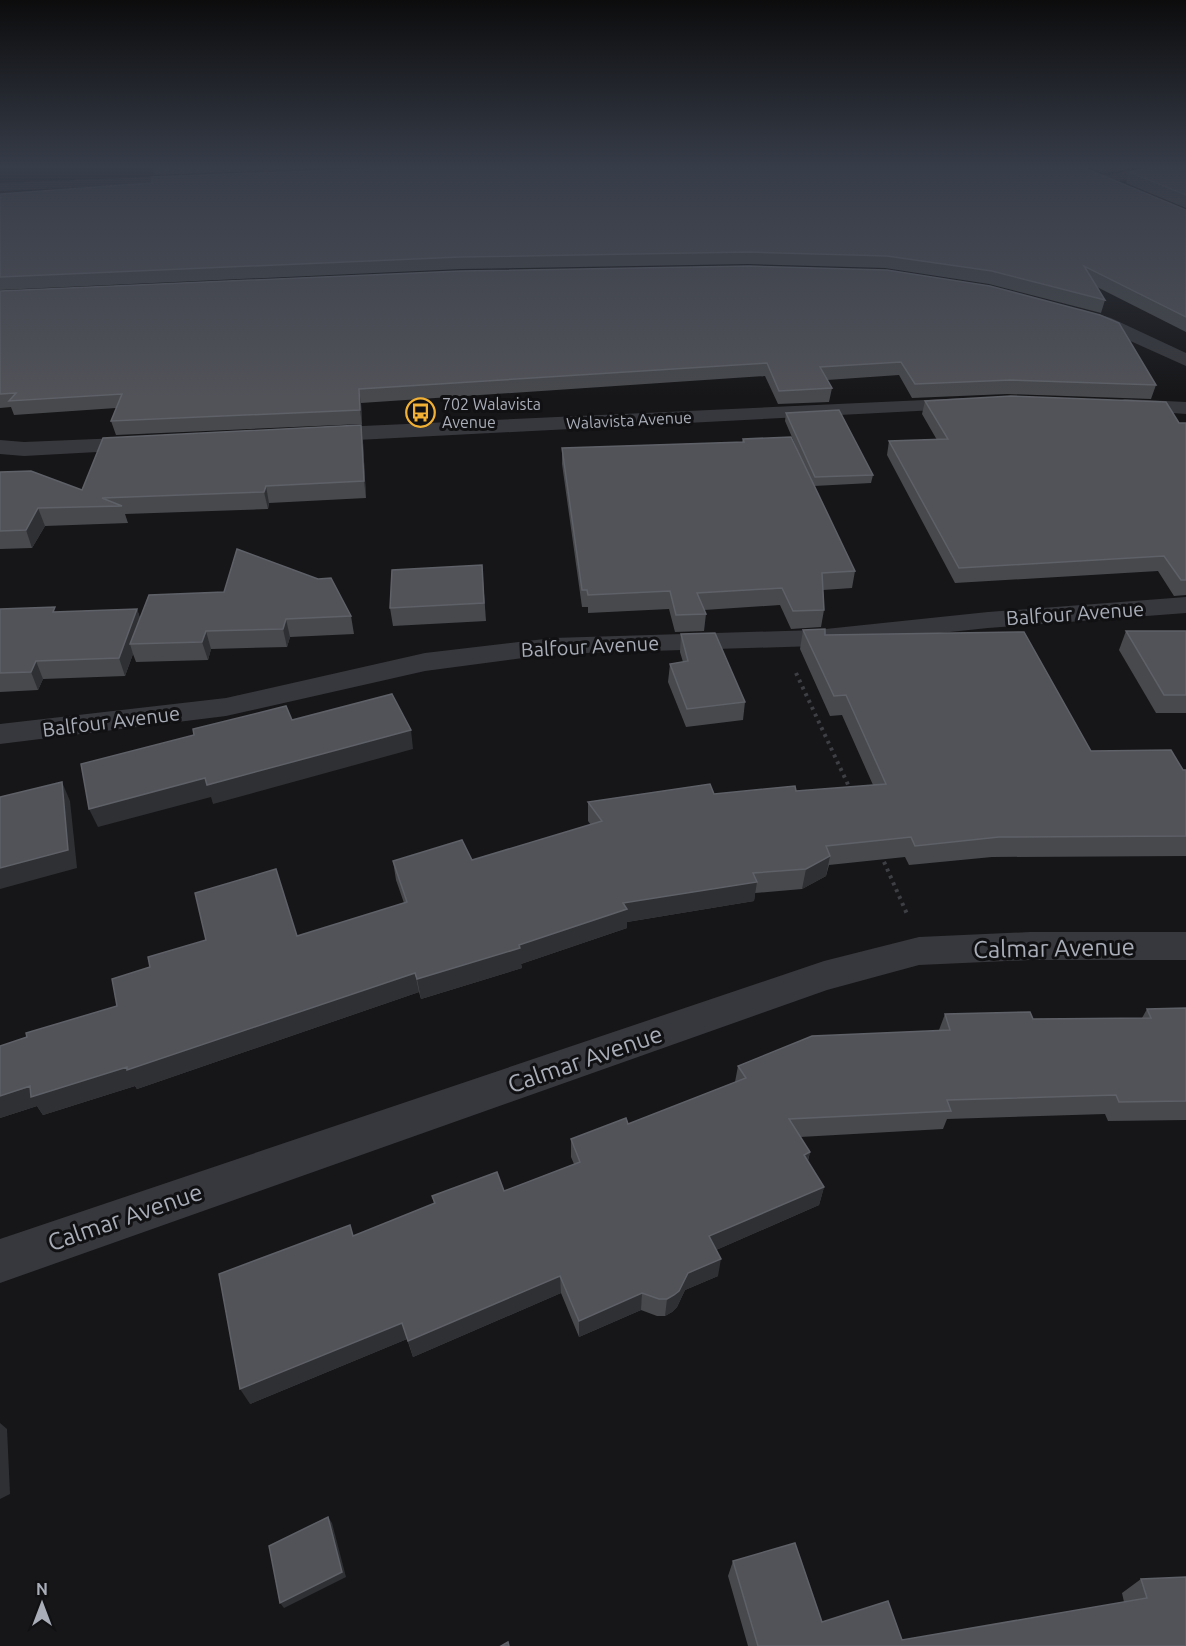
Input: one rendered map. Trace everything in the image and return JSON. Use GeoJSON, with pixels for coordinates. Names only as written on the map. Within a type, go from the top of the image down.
{"type":"FeatureCollection","features":[{"type":"Feature","properties":{"kind":"street"},"geometry":{"type":"LineString","coordinates":[[1065,311],[1104,322],[1186,360]]}},
{"type":"Feature","properties":{"kind":"street","name":"Walavista Avenue"},"geometry":{"type":"LineString","coordinates":[[304,436],[983,403]]}},
{"type":"Feature","properties":{"kind":"street"},"geometry":{"type":"LineString","coordinates":[[1107,404],[1186,408]]}},
{"type":"Feature","properties":{"kind":"street"},"geometry":{"type":"LineString","coordinates":[[0,447],[24,449],[164,443]]}},
{"type":"Feature","properties":{"kind":"street","name":"Balfour Avenue"},"geometry":{"type":"LineString","coordinates":[[0,734],[226,707],[437,660],[553,646],[816,638],[988,620],[1186,605]]}},
{"type":"Feature","properties":{"kind":"street","name":"Calmar Avenue"},"geometry":{"type":"LineString","coordinates":[[0,1261],[824,976],[919,951],[1030,946],[1186,946]]}},
{"type":"Feature","properties":{"kind":"path"},"geometry":{"type":"LineString","coordinates":[[782,639],[854,796]]}},
{"type":"Feature","properties":{"kind":"path"},"geometry":{"type":"LineString","coordinates":[[878,848],[902,900],[919,951]]}},
{"type":"Feature","properties":{"kind":"building"},"geometry":{"type":"Polygon","coordinates":[[[0,243],[1186,243],[1186,317],[1084,266],[1105,300],[992,271],[887,256],[749,252],[460,257],[0,277],[0,243]]]}},
{"type":"Feature","properties":{"kind":"building"},"geometry":{"type":"Polygon","coordinates":[[[749,266],[887,270],[990,286],[1100,315],[1119,323],[1156,385],[1011,380],[915,384],[901,362],[820,367],[832,388],[779,391],[767,363],[359,389],[360,410],[111,421],[122,394],[9,401],[16,393],[0,394],[0,291],[460,271],[749,266]]]}},
{"type":"Feature","properties":{"kind":"building"},"geometry":{"type":"Polygon","coordinates":[[[1011,396],[1166,402],[1179,423],[1186,423],[1186,580],[1181,580],[1164,556],[959,568],[889,441],[948,439],[925,401],[1011,396]]]}},
{"type":"Feature","properties":{"kind":"building"},"geometry":{"type":"Polygon","coordinates":[[[839,410],[873,475],[815,477],[786,413],[839,410]]]}},
{"type":"Feature","properties":{"kind":"building"},"geometry":{"type":"Polygon","coordinates":[[[361,425],[364,481],[266,486],[264,492],[102,498],[122,506],[38,508],[26,530],[0,531],[0,472],[31,471],[82,490],[103,438],[361,425]]]}},
{"type":"Feature","properties":{"kind":"building"},"geometry":{"type":"Polygon","coordinates":[[[791,437],[855,571],[822,573],[824,610],[793,611],[782,588],[697,593],[706,614],[676,615],[670,591],[588,595],[587,590],[582,590],[562,448],[744,442],[743,439],[791,437]]]}},
{"type":"Feature","properties":{"kind":"building"},"geometry":{"type":"Polygon","coordinates":[[[237,549],[318,579],[331,578],[351,616],[286,619],[283,629],[206,631],[202,642],[130,644],[149,595],[224,592],[237,549]]]}},
{"type":"Feature","properties":{"kind":"building"},"geometry":{"type":"Polygon","coordinates":[[[482,565],[484,603],[390,608],[392,570],[482,565]]]}},
{"type":"Feature","properties":{"kind":"building"},"geometry":{"type":"Polygon","coordinates":[[[55,607],[53,612],[137,609],[119,658],[36,661],[31,672],[0,673],[0,609],[55,607]]]}},
{"type":"Feature","properties":{"kind":"building"},"geometry":{"type":"Polygon","coordinates":[[[825,629],[825,635],[1024,632],[1091,751],[1171,750],[1183,770],[1186,770],[1186,836],[999,837],[915,846],[911,837],[826,846],[830,856],[806,869],[753,873],[757,882],[623,903],[627,909],[519,945],[520,948],[417,979],[415,973],[127,1070],[127,1067],[31,1097],[30,1086],[0,1096],[0,1046],[27,1037],[26,1033],[117,1006],[112,979],[150,967],[148,957],[206,940],[195,893],[276,869],[297,936],[407,902],[393,861],[462,840],[472,860],[602,821],[588,802],[710,784],[714,794],[795,786],[796,791],[886,784],[846,695],[834,696],[803,630],[825,629]]]}},
{"type":"Feature","properties":{"kind":"building"},"geometry":{"type":"Polygon","coordinates":[[[1126,631],[1186,631],[1186,695],[1164,695],[1126,631]]]}},
{"type":"Feature","properties":{"kind":"building"},"geometry":{"type":"Polygon","coordinates":[[[715,633],[745,702],[687,709],[670,664],[688,661],[681,634],[715,633]]]}},
{"type":"Feature","properties":{"kind":"building"},"geometry":{"type":"Polygon","coordinates":[[[392,694],[411,730],[207,785],[205,778],[89,809],[81,764],[194,735],[193,729],[286,706],[292,720],[392,694]]]}},
{"type":"Feature","properties":{"kind":"building"},"geometry":{"type":"Polygon","coordinates":[[[62,782],[68,850],[0,868],[0,797],[62,782]]]}},
{"type":"Feature","properties":{"kind":"building"},"geometry":{"type":"Polygon","coordinates":[[[1186,1008],[1186,1101],[1119,1102],[1116,1095],[947,1100],[951,1111],[789,1119],[810,1152],[804,1155],[824,1187],[709,1236],[721,1259],[688,1273],[679,1291],[667,1299],[659,1299],[642,1293],[579,1321],[560,1276],[408,1341],[402,1323],[240,1389],[219,1274],[350,1225],[353,1236],[435,1203],[432,1196],[497,1172],[504,1191],[580,1162],[571,1139],[626,1118],[628,1124],[746,1078],[738,1066],[812,1036],[950,1030],[945,1014],[1030,1012],[1033,1019],[1151,1018],[1147,1009],[1186,1008]]]}},
{"type":"Feature","properties":{"kind":"building"},"geometry":{"type":"Polygon","coordinates":[[[328,1517],[342,1572],[280,1603],[269,1546],[328,1517]]]}},
{"type":"Feature","properties":{"kind":"building"},"geometry":{"type":"Polygon","coordinates":[[[795,1543],[822,1622],[888,1601],[902,1640],[1147,1598],[1141,1579],[1186,1577],[1186,1646],[758,1646],[733,1561],[795,1543]]]}},
{"type":"Feature","properties":{"kind":"place","name":"702 Walavista Avenue"},"geometry":{"type":"Point","coordinates":[421,413]}}]}
